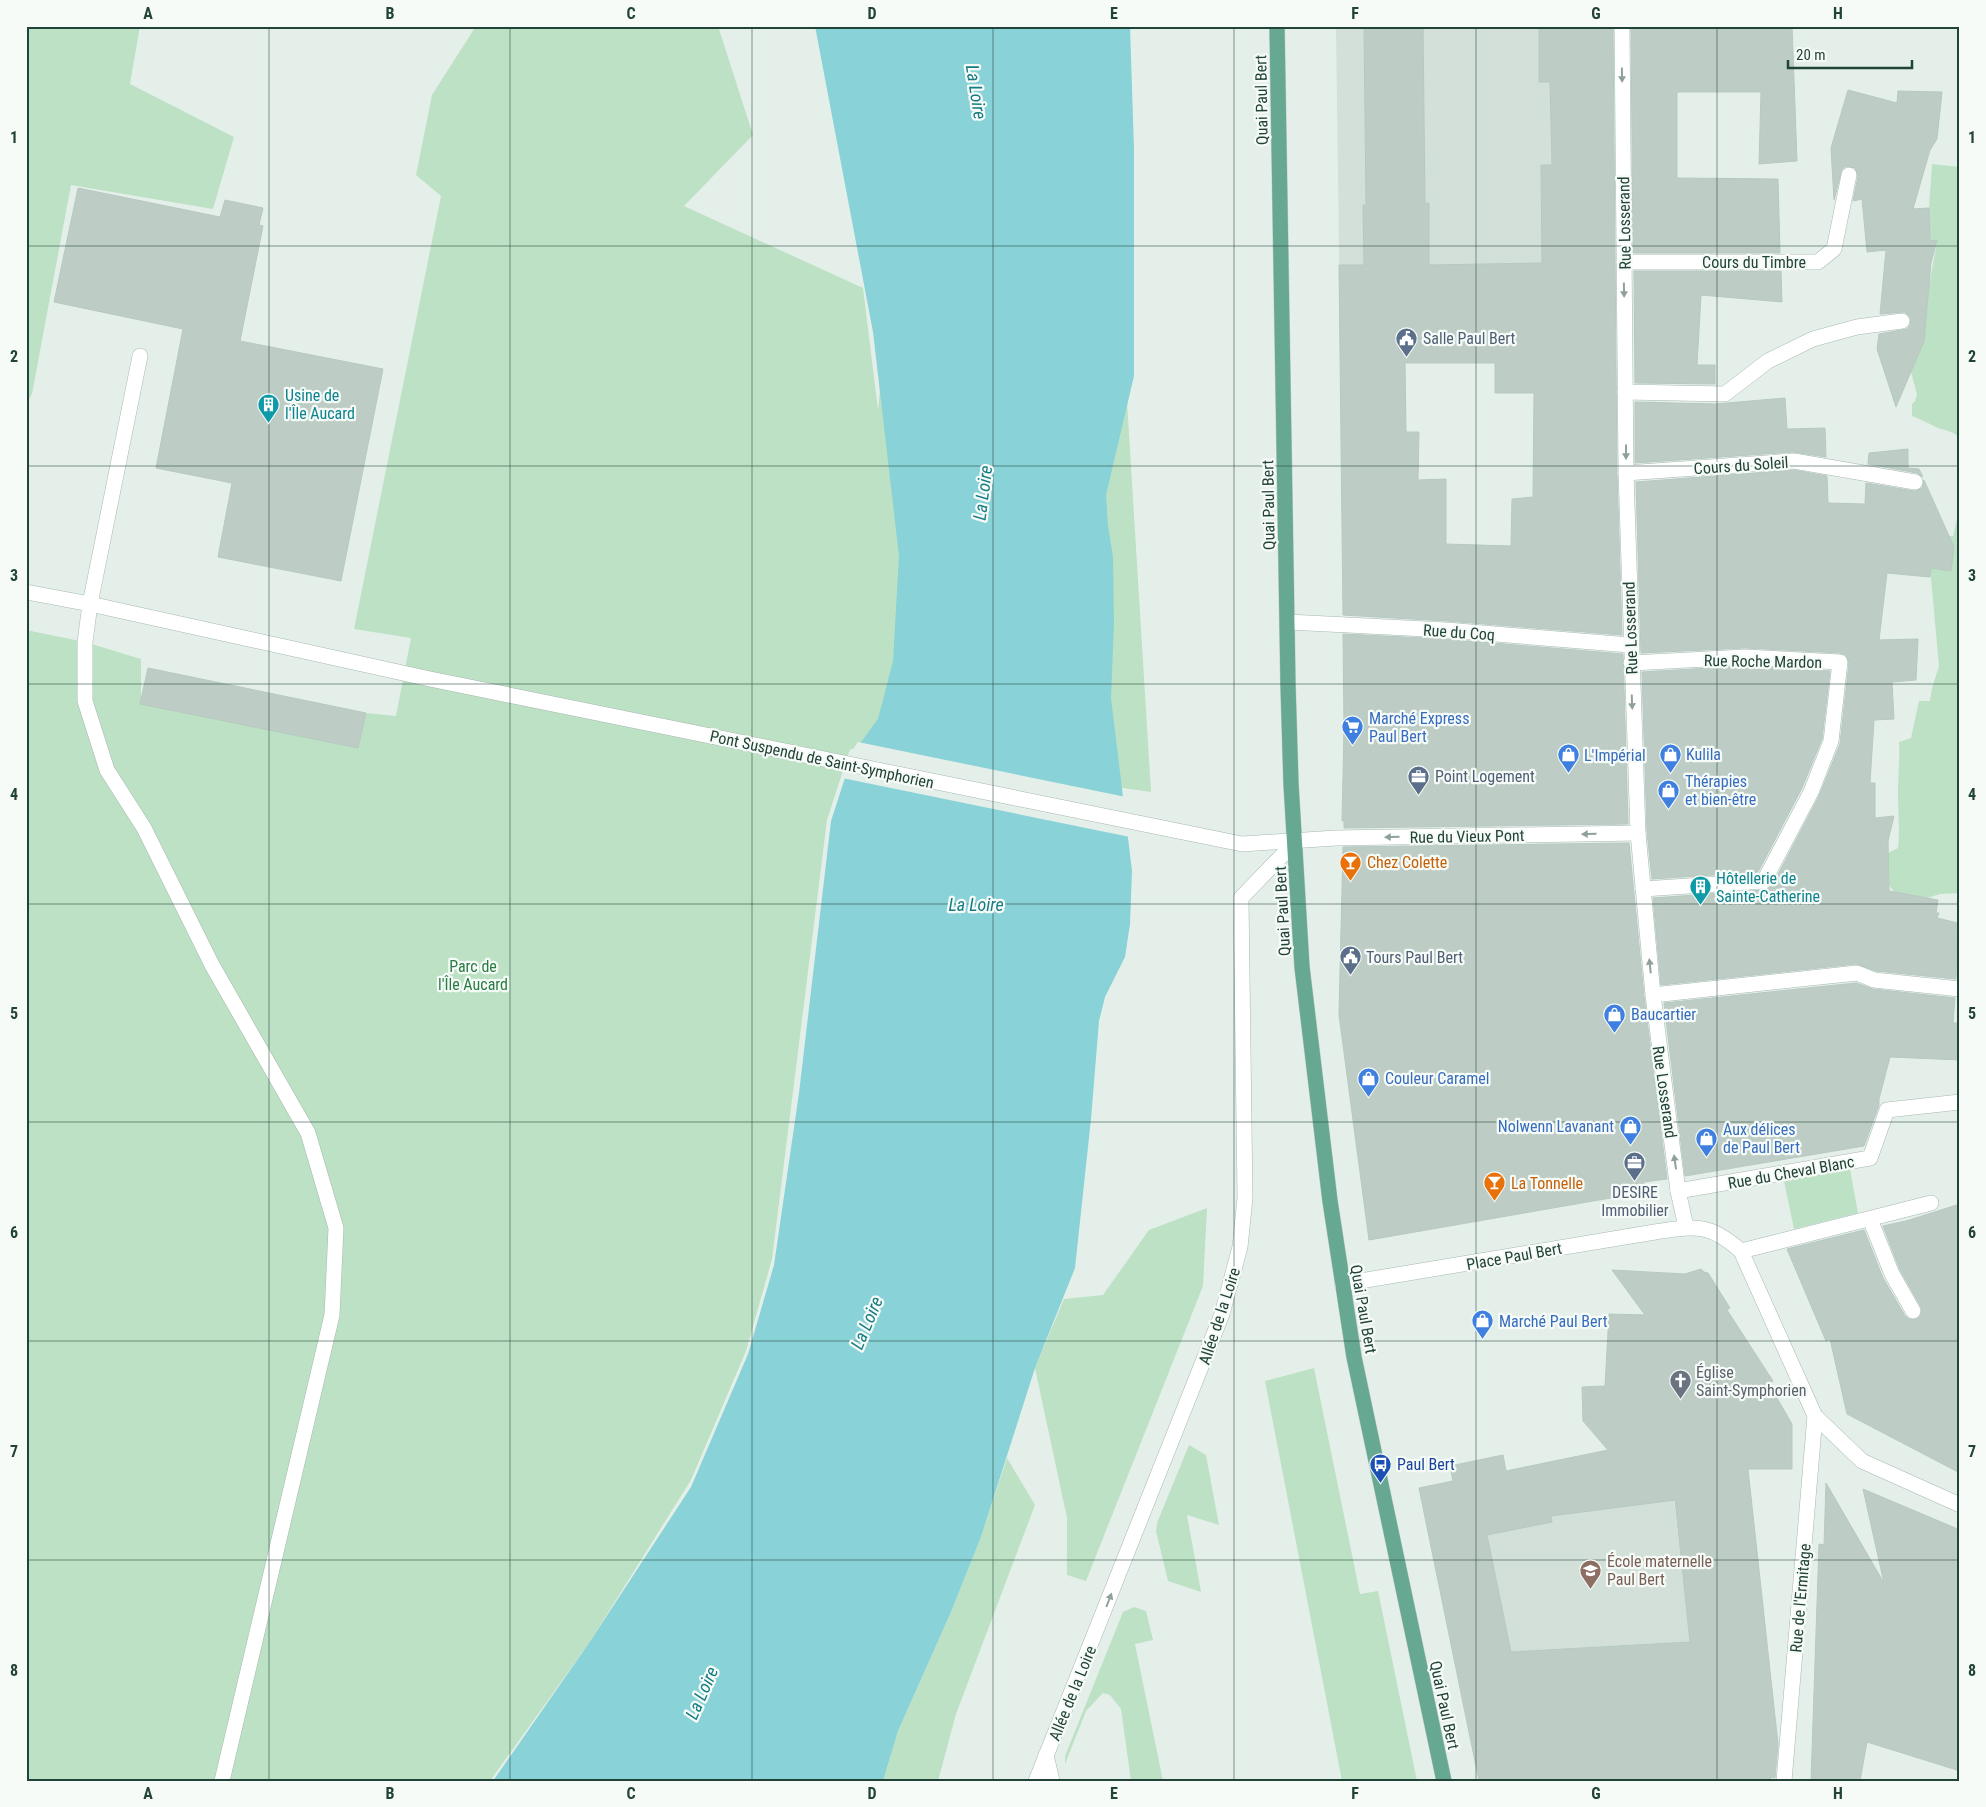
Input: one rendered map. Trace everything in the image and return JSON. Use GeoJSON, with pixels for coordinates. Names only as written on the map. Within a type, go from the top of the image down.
{"type":"FeatureCollection","features":[{"type":"Feature","properties":{"kind":"main road","name":"Quai Paul Bert"},"geometry":{"type":"LineString","coordinates":[[1277,26],[1292,784],[1302,968],[1330,1202],[1354,1357],[1444,1781]]}},
{"type":"Feature","properties":{"kind":"street","name":"Rue Losserand"},"geometry":{"type":"LineString","coordinates":[[1622,26],[1626,473],[1630,645],[1638,833],[1652,995],[1678,1191],[1686,1227]]}},
{"type":"Feature","properties":{"kind":"street","name":"Cours du Timbre"},"geometry":{"type":"LineString","coordinates":[[1624,262],[1818,262],[1834,249],[1849,175]]}},
{"type":"Feature","properties":{"kind":"street"},"geometry":{"type":"LineString","coordinates":[[1625,392],[1725,394],[1768,361],[1813,338],[1856,327],[1902,321]]}},
{"type":"Feature","properties":{"kind":"street"},"geometry":{"type":"LineString","coordinates":[[140,356],[90,604],[85,642],[85,701],[107,770],[144,828],[212,966],[308,1133],[336,1228],[332,1315],[222,1781]]}},
{"type":"Feature","properties":{"kind":"street","name":"Cours du Soleil"},"geometry":{"type":"LineString","coordinates":[[1626,473],[1794,461],[1914,482]]}},
{"type":"Feature","properties":{"kind":"street","name":"Pont Suspendu de Saint-Symphorien"},"geometry":{"type":"LineString","coordinates":[[26,592],[90,604],[430,679],[1214,839],[1242,844],[1296,841]]}},
{"type":"Feature","properties":{"kind":"street","name":"Rue du Coq"},"geometry":{"type":"LineString","coordinates":[[1288,622],[1446,630],[1630,645]]}},
{"type":"Feature","properties":{"kind":"street","name":"Rue Roche Mardon"},"geometry":{"type":"LineString","coordinates":[[1631,663],[1745,658],[1840,662],[1832,740],[1811,792],[1764,880],[1643,889]]}},
{"type":"Feature","properties":{"kind":"street","name":"Rue du Vieux Pont"},"geometry":{"type":"LineString","coordinates":[[1296,841],[1356,838],[1638,833]]}},
{"type":"Feature","properties":{"kind":"street","name":"Allée de la Loire"},"geometry":{"type":"LineString","coordinates":[[1036,1781],[1219,1322],[1240,1248],[1245,1198],[1242,898],[1296,841]]}},
{"type":"Feature","properties":{"kind":"street"},"geometry":{"type":"LineString","coordinates":[[1652,995],[1857,973],[1874,980],[1960,989]]}},
{"type":"Feature","properties":{"kind":"street","name":"Rue du Cheval Blanc"},"geometry":{"type":"LineString","coordinates":[[1678,1191],[1870,1158],[1887,1110],[1960,1102]]}},
{"type":"Feature","properties":{"kind":"street"},"geometry":{"type":"LineString","coordinates":[[1931,1203],[1741,1251],[1815,1416],[1862,1461],[1960,1505]]}},
{"type":"Feature","properties":{"kind":"street"},"geometry":{"type":"LineString","coordinates":[[1870,1219],[1892,1274],[1913,1311]]}},
{"type":"Feature","properties":{"kind":"street","name":"Place Paul Bert"},"geometry":{"type":"LineString","coordinates":[[1342,1284],[1686,1227],[1707,1228],[1725,1237],[1741,1251]]}},
{"type":"Feature","properties":{"kind":"street","name":"Rue de l'Ermitage"},"geometry":{"type":"LineString","coordinates":[[1784,1781],[1815,1416]]}},
{"type":"Feature","properties":{"kind":"street"},"geometry":{"type":"LineString","coordinates":[[1046,1755],[1052,1781]]}},
{"type":"Feature","properties":{"kind":"shaded area"},"geometry":{"type":"Polygon","coordinates":[[[1336,26],[1595,26],[1599,277],[1340,325],[1336,26]]]}},
{"type":"Feature","properties":{"kind":"shaded area","name":"École maternelle Paul Bert"},"geometry":{"type":"Polygon","coordinates":[[[1584,1455],[1674,1500],[1690,1642],[1511,1652],[1487,1535],[1552,1522],[1543,1463],[1584,1455]]]}},
{"type":"Feature","properties":{"kind":"green space"},"geometry":{"type":"Polygon","coordinates":[[[26,26],[140,26],[130,84],[234,137],[213,209],[71,185],[32,394],[26,404],[26,26]]]}},
{"type":"Feature","properties":{"kind":"green space","name":"Parc de l'Île Aucard"},"geometry":{"type":"Polygon","coordinates":[[[476,26],[718,26],[753,135],[684,206],[863,288],[878,410],[888,310],[1104,26],[1151,792],[851,749],[827,820],[772,1259],[746,1351],[691,1480],[589,1643],[490,1781],[26,1781],[26,630],[85,642],[141,659],[141,704],[358,748],[366,713],[396,716],[411,638],[354,629],[441,196],[416,175],[432,95],[476,26]]]}},
{"type":"Feature","properties":{"kind":"green space"},"geometry":{"type":"Polygon","coordinates":[[[1932,164],[1960,167],[1960,439],[1953,433],[1912,416],[1912,404],[1917,394],[1911,372],[1924,339],[1929,287],[1937,241],[1930,241],[1929,208],[1932,164]]]}},
{"type":"Feature","properties":{"kind":"green space"},"geometry":{"type":"Polygon","coordinates":[[[1960,506],[1960,893],[1940,894],[1927,898],[1894,892],[1889,885],[1888,853],[1898,848],[1899,742],[1911,738],[1919,701],[1930,701],[1939,666],[1930,568],[1951,571],[1949,536],[1953,536],[1960,506]]]}},
{"type":"Feature","properties":{"kind":"green space"},"geometry":{"type":"Polygon","coordinates":[[[1850,1169],[1858,1213],[1794,1229],[1784,1181],[1850,1169]]]}},
{"type":"Feature","properties":{"kind":"green space"},"geometry":{"type":"Polygon","coordinates":[[[1207,1208],[1203,1286],[1086,1581],[1067,1575],[1067,1518],[1035,1368],[1064,1299],[1103,1295],[1149,1230],[1207,1208]]]}},
{"type":"Feature","properties":{"kind":"green space"},"geometry":{"type":"Polygon","coordinates":[[[1314,1368],[1360,1594],[1378,1591],[1417,1781],[1342,1781],[1265,1381],[1314,1368]]]}},
{"type":"Feature","properties":{"kind":"green space"},"geometry":{"type":"Polygon","coordinates":[[[1189,1445],[1206,1455],[1219,1525],[1187,1515],[1201,1592],[1168,1581],[1156,1531],[1157,1523],[1189,1445]]]}},
{"type":"Feature","properties":{"kind":"green space"},"geometry":{"type":"Polygon","coordinates":[[[1007,1458],[1035,1505],[956,1714],[938,1781],[883,1781],[898,1731],[951,1612],[981,1537],[1007,1458]]]}},
{"type":"Feature","properties":{"kind":"green space"},"geometry":{"type":"Polygon","coordinates":[[[1134,1607],[1146,1611],[1153,1640],[1135,1644],[1163,1781],[1131,1781],[1121,1709],[1110,1695],[1103,1693],[1086,1711],[1065,1764],[1065,1756],[1123,1612],[1134,1607]]]}},
{"type":"Feature","properties":{"kind":"water","name":"La Loire"},"geometry":{"type":"Polygon","coordinates":[[[815,26],[1130,26],[1134,150],[1134,376],[1106,495],[1113,557],[1114,624],[1111,698],[1132,871],[1130,924],[1125,957],[1105,997],[1099,1021],[1091,1119],[1075,1268],[1035,1368],[981,1537],[951,1612],[898,1731],[883,1781],[493,1781],[589,1643],[691,1487],[748,1354],[774,1265],[799,1093],[831,821],[853,753],[878,719],[893,661],[899,556],[873,332],[815,26]]]}},
{"type":"Feature","properties":{"kind":"pier"},"geometry":{"type":"Polygon","coordinates":[[[858,742],[1126,797],[1130,837],[842,778],[851,752],[858,742]]]}},
{"type":"Feature","properties":{"kind":"building"},"geometry":{"type":"Polygon","coordinates":[[[1364,26],[1423,26],[1425,203],[1429,203],[1429,265],[1542,263],[1541,165],[1552,165],[1550,82],[1539,82],[1539,26],[1613,26],[1617,473],[1622,635],[1343,615],[1339,265],[1364,265],[1363,205],[1366,205],[1364,26]],[[1405,363],[1406,432],[1419,432],[1418,480],[1446,479],[1446,544],[1511,546],[1512,499],[1533,497],[1534,393],[1495,393],[1495,363],[1405,363]]]}},
{"type":"Feature","properties":{"kind":"building"},"geometry":{"type":"Polygon","coordinates":[[[1631,26],[1792,26],[1797,161],[1759,164],[1761,92],[1677,92],[1677,178],[1778,179],[1780,253],[1633,253],[1631,26]]]}},
{"type":"Feature","properties":{"kind":"building"},"geometry":{"type":"Polygon","coordinates":[[[1848,90],[1897,103],[1898,91],[1942,92],[1937,139],[1930,150],[1913,209],[1929,208],[1930,241],[1937,240],[1931,263],[1924,341],[1896,407],[1877,349],[1879,334],[1907,329],[1911,319],[1905,312],[1880,314],[1886,250],[1867,252],[1862,199],[1853,201],[1858,176],[1855,168],[1846,166],[1842,169],[1834,200],[1831,148],[1848,90]]]}},
{"type":"Feature","properties":{"kind":"building"},"geometry":{"type":"Polygon","coordinates":[[[78,188],[220,217],[225,200],[263,208],[259,225],[263,226],[240,341],[383,369],[341,581],[218,557],[232,483],[156,468],[183,329],[54,302],[78,188]]]}},
{"type":"Feature","properties":{"kind":"building"},"geometry":{"type":"Polygon","coordinates":[[[1634,271],[1781,271],[1782,302],[1701,295],[1697,365],[1715,365],[1715,384],[1635,383],[1634,271]]]}},
{"type":"Feature","properties":{"kind":"building"},"geometry":{"type":"Polygon","coordinates":[[[1785,398],[1787,429],[1825,428],[1826,457],[1793,452],[1635,463],[1635,402],[1715,404],[1785,398]]]}},
{"type":"Feature","properties":{"kind":"building"},"geometry":{"type":"Polygon","coordinates":[[[1908,449],[1908,468],[1919,469],[1923,477],[1917,473],[1868,464],[1869,453],[1908,449]]]}},
{"type":"Feature","properties":{"kind":"building"},"geometry":{"type":"Polygon","coordinates":[[[1794,470],[1827,476],[1828,503],[1865,504],[1866,483],[1914,491],[1922,488],[1924,480],[1954,547],[1951,571],[1931,568],[1930,577],[1887,573],[1879,640],[1918,639],[1916,680],[1892,682],[1894,719],[1874,720],[1870,783],[1875,783],[1875,818],[1894,816],[1888,841],[1889,891],[1938,900],[1936,913],[1939,913],[1937,918],[1958,923],[1956,979],[1876,971],[1856,964],[1661,985],[1653,898],[1765,890],[1772,886],[1819,796],[1840,744],[1849,663],[1846,655],[1840,653],[1745,648],[1641,653],[1636,482],[1794,470]]]}},
{"type":"Feature","properties":{"kind":"building"},"geometry":{"type":"Polygon","coordinates":[[[1343,634],[1445,639],[1623,654],[1628,824],[1344,828],[1344,821],[1342,821],[1343,634]]]}},
{"type":"Feature","properties":{"kind":"building"},"geometry":{"type":"Polygon","coordinates":[[[1745,666],[1830,671],[1822,739],[1802,788],[1758,872],[1652,879],[1647,832],[1642,672],[1745,666]]]}},
{"type":"Feature","properties":{"kind":"building"},"geometry":{"type":"Polygon","coordinates":[[[148,668],[366,713],[358,748],[140,704],[148,668]]]}},
{"type":"Feature","properties":{"kind":"building"},"geometry":{"type":"Polygon","coordinates":[[[1629,843],[1644,996],[1667,1179],[1644,1182],[1645,1192],[1369,1240],[1339,1015],[1343,847],[1629,843]]]}},
{"type":"Feature","properties":{"kind":"building"},"geometry":{"type":"Polygon","coordinates":[[[1856,983],[1873,989],[1955,998],[1953,1023],[1960,1023],[1960,1060],[1890,1057],[1879,1105],[1864,1146],[1685,1176],[1664,1003],[1856,983]]]}},
{"type":"Feature","properties":{"kind":"building"},"geometry":{"type":"Polygon","coordinates":[[[1960,1204],[1960,1473],[1847,1414],[1830,1339],[1826,1341],[1787,1249],[1864,1230],[1883,1278],[1905,1316],[1909,1319],[1917,1319],[1921,1315],[1921,1307],[1900,1270],[1883,1226],[1906,1221],[1960,1204]]]}},
{"type":"Feature","properties":{"kind":"building"},"geometry":{"type":"Polygon","coordinates":[[[1701,1269],[1708,1273],[1730,1308],[1727,1310],[1773,1381],[1769,1384],[1792,1424],[1792,1469],[1748,1469],[1778,1744],[1775,1778],[1771,1777],[1771,1781],[1479,1781],[1419,1488],[1453,1481],[1450,1466],[1503,1455],[1506,1471],[1608,1450],[1583,1421],[1582,1387],[1605,1386],[1609,1314],[1645,1315],[1612,1270],[1685,1274],[1701,1269]],[[1675,1500],[1551,1516],[1552,1522],[1487,1535],[1511,1652],[1690,1642],[1675,1500]]]}},
{"type":"Feature","properties":{"kind":"building"},"geometry":{"type":"Polygon","coordinates":[[[1826,1483],[1884,1583],[1863,1489],[1960,1530],[1960,1771],[1867,1742],[1860,1781],[1811,1781],[1819,1544],[1824,1545],[1826,1483]]]}},
{"type":"Feature","properties":{"kind":"place","name":"Salle Paul Bert"},"geometry":{"type":"Point","coordinates":[1407,357]}},
{"type":"Feature","properties":{"kind":"place","name":"Usine de l'Île Aucard"},"geometry":{"type":"Point","coordinates":[269,423]}},
{"type":"Feature","properties":{"kind":"place","name":"Marché Express Paul Bert"},"geometry":{"type":"Point","coordinates":[1353,746]}},
{"type":"Feature","properties":{"kind":"place","name":"Kulila"},"geometry":{"type":"Point","coordinates":[1670,773]}},
{"type":"Feature","properties":{"kind":"place","name":"L'Impérial"},"geometry":{"type":"Point","coordinates":[1568,774]}},
{"type":"Feature","properties":{"kind":"place","name":"Point Logement"},"geometry":{"type":"Point","coordinates":[1419,795]}},
{"type":"Feature","properties":{"kind":"place","name":"Thérapies et bien-être"},"geometry":{"type":"Point","coordinates":[1669,809]}},
{"type":"Feature","properties":{"kind":"place","name":"Chez Colette"},"geometry":{"type":"Point","coordinates":[1351,881]}},
{"type":"Feature","properties":{"kind":"place","name":"Hôtellerie de Sainte-Catherine"},"geometry":{"type":"Point","coordinates":[1700,906]}},
{"type":"Feature","properties":{"kind":"place","name":"Tours Paul Bert"},"geometry":{"type":"Point","coordinates":[1350,976]}},
{"type":"Feature","properties":{"kind":"place","name":"Baucartier"},"geometry":{"type":"Point","coordinates":[1615,1033]}},
{"type":"Feature","properties":{"kind":"place","name":"Couleur Caramel"},"geometry":{"type":"Point","coordinates":[1369,1097]}},
{"type":"Feature","properties":{"kind":"place","name":"Nolwenn Lavanant"},"geometry":{"type":"Point","coordinates":[1630,1145]}},
{"type":"Feature","properties":{"kind":"place","name":"Aux délices de Paul Bert"},"geometry":{"type":"Point","coordinates":[1707,1157]}},
{"type":"Feature","properties":{"kind":"place","name":"DESIRE Immobilier"},"geometry":{"type":"Point","coordinates":[1635,1182]}},
{"type":"Feature","properties":{"kind":"place","name":"La Tonnelle"},"geometry":{"type":"Point","coordinates":[1495,1202]}},
{"type":"Feature","properties":{"kind":"place","name":"Marché Paul Bert"},"geometry":{"type":"Point","coordinates":[1483,1340]}},
{"type":"Feature","properties":{"kind":"place","name":"Église Saint-Symphorien"},"geometry":{"type":"Point","coordinates":[1680,1400]}},
{"type":"Feature","properties":{"kind":"place","name":"Paul Bert"},"geometry":{"type":"Point","coordinates":[1381,1483]}},
{"type":"Feature","properties":{"kind":"place","name":"École maternelle Paul Bert"},"geometry":{"type":"Point","coordinates":[1591,1589]}}]}
